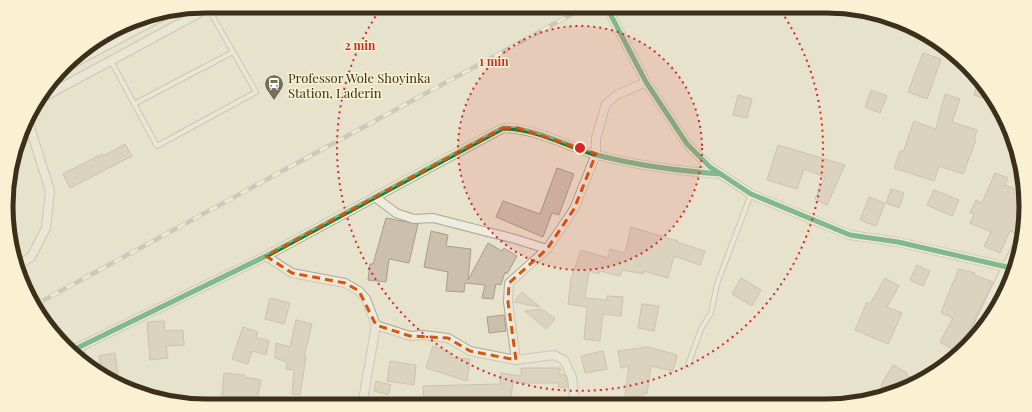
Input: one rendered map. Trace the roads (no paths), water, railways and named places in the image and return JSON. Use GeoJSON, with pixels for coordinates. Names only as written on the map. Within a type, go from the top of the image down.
{"type":"FeatureCollection","features":[{"type":"Feature","properties":{"kind":"street"},"geometry":{"type":"LineString","coordinates":[[50,93],[199,13]]}},
{"type":"Feature","properties":{"kind":"street"},"geometry":{"type":"LineString","coordinates":[[610,13],[646,82],[687,144],[710,167],[751,194],[850,235],[898,242],[1007,267]]}},
{"type":"Feature","properties":{"kind":"street"},"geometry":{"type":"LineString","coordinates":[[82,58],[154,21]]}},
{"type":"Feature","properties":{"kind":"street"},"geometry":{"type":"LineString","coordinates":[[516,360],[508,302],[509,283],[547,249],[574,209],[596,154],[596,138],[606,104],[617,95],[646,82]]}},
{"type":"Feature","properties":{"kind":"street"},"geometry":{"type":"LineString","coordinates":[[22,263],[31,257],[46,228],[50,191],[30,128]]}},
{"type":"Feature","properties":{"kind":"street"},"geometry":{"type":"LineString","coordinates":[[76,348],[266,256],[503,128],[518,128],[596,154],[651,167],[721,174]]}},
{"type":"Feature","properties":{"kind":"street"},"geometry":{"type":"LineString","coordinates":[[375,197],[396,212],[414,219],[433,218],[515,239],[547,249]]}},
{"type":"Feature","properties":{"kind":"street"},"geometry":{"type":"LineString","coordinates":[[266,256],[292,273],[345,283],[359,291],[366,299],[376,325],[363,399]]}},
{"type":"Feature","properties":{"kind":"street"},"geometry":{"type":"LineString","coordinates":[[980,321],[1012,256]]}},
{"type":"Feature","properties":{"kind":"street"},"geometry":{"type":"LineString","coordinates":[[376,325],[410,336],[423,335],[448,338],[470,351],[516,360],[554,355],[564,360],[572,377],[574,399]]}},
{"type":"Feature","properties":{"kind":"lane"},"geometry":{"type":"LineString","coordinates":[[110,60],[157,146],[256,92],[213,13]]}},
{"type":"Feature","properties":{"kind":"lane"},"geometry":{"type":"LineString","coordinates":[[134,104],[233,52]]}},
{"type":"Feature","properties":{"kind":"lane"},"geometry":{"type":"LineString","coordinates":[[688,365],[701,329],[711,313],[717,284],[751,194]]}},
{"type":"Feature","properties":{"kind":"railway"},"geometry":{"type":"LineString","coordinates":[[39,303],[574,13]]}},
{"type":"Feature","properties":{"kind":"place","name":"Professor Wole Shoyinka Station, Laderin"},"geometry":{"type":"Point","coordinates":[274,101]}}]}
